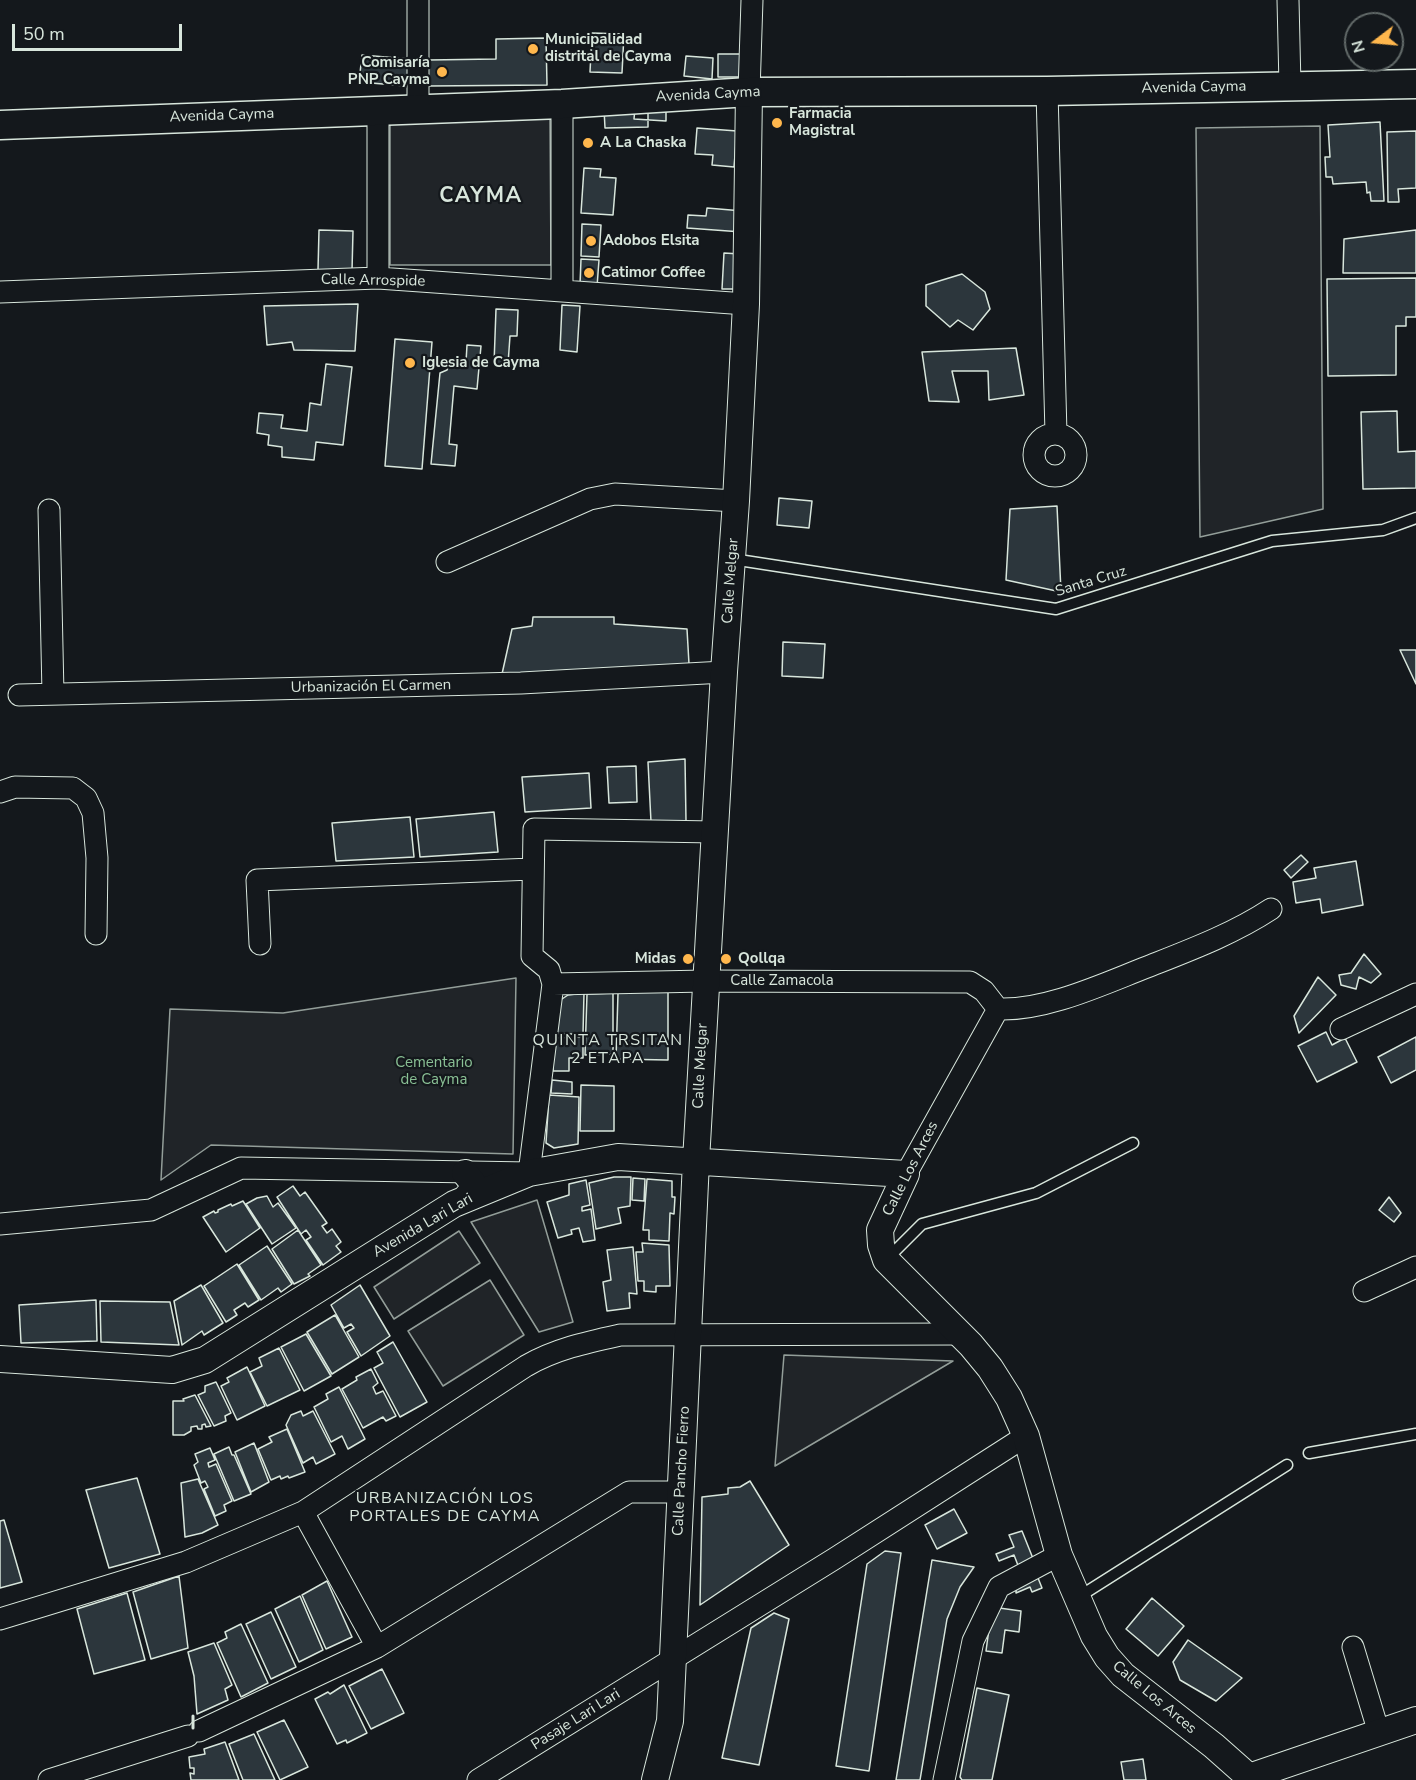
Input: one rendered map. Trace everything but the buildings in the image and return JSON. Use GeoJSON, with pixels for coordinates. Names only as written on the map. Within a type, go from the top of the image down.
{"type":"FeatureCollection","features":[{"type":"Feature","properties":{"kind":"main road","name":"Avenida Cayma"},"geometry":{"type":"LineString","coordinates":[[0,125],[562,104],[749,92],[1047,91],[1416,84]]}},
{"type":"Feature","properties":{"kind":"street"},"geometry":{"type":"LineString","coordinates":[[418,0],[418,109]]}},
{"type":"Feature","properties":{"kind":"street","name":"Calle Melgar"},"geometry":{"type":"LineString","coordinates":[[696,1161],[746,304],[752,0]]}},
{"type":"Feature","properties":{"kind":"street"},"geometry":{"type":"LineString","coordinates":[[1288,0],[1290,86]]}},
{"type":"Feature","properties":{"kind":"street"},"geometry":{"type":"LineString","coordinates":[[1047,91],[1056,434]]}},
{"type":"Feature","properties":{"kind":"street"},"geometry":{"type":"LineString","coordinates":[[562,104],[562,291]]}},
{"type":"Feature","properties":{"kind":"street"},"geometry":{"type":"LineString","coordinates":[[378,111],[378,278]]}},
{"type":"Feature","properties":{"kind":"street","name":"Calle Arrospide"},"geometry":{"type":"LineString","coordinates":[[0,292],[378,278],[746,304]]}},
{"type":"Feature","properties":{"kind":"street"},"geometry":{"type":"LineString","coordinates":[[447,562],[590,499],[615,494],[736,501]]}},
{"type":"Feature","properties":{"kind":"street"},"geometry":{"type":"LineString","coordinates":[[49,510],[53,694]]}},
{"type":"Feature","properties":{"kind":"street","name":"Urbanización El Carmen"},"geometry":{"type":"LineString","coordinates":[[19,695],[521,683],[724,672]]}},
{"type":"Feature","properties":{"kind":"street"},"geometry":{"type":"LineString","coordinates":[[0,792],[15,787],[73,788],[86,798],[93,813],[97,858],[96,934]]}},
{"type":"Feature","properties":{"kind":"street"},"geometry":{"type":"LineString","coordinates":[[0,1224],[151,1210],[241,1168],[529,1173],[553,984],[549,970],[532,956],[534,829],[715,832]]}},
{"type":"Feature","properties":{"kind":"street"},"geometry":{"type":"LineString","coordinates":[[260,944],[257,880],[532,869]]}},
{"type":"Feature","properties":{"kind":"street"},"geometry":{"type":"LineString","coordinates":[[998,1009],[1014,1010],[1044,1005],[1112,981],[1223,936],[1271,909]]}},
{"type":"Feature","properties":{"kind":"street","name":"Calle Zamacola"},"geometry":{"type":"LineString","coordinates":[[553,984],[706,981],[970,982],[984,991],[998,1009]]}},
{"type":"Feature","properties":{"kind":"street"},"geometry":{"type":"LineString","coordinates":[[1341,1029],[1416,994]]}},
{"type":"Feature","properties":{"kind":"street","name":"Calle Los Arces"},"geometry":{"type":"LineString","coordinates":[[998,1009],[906,1174],[880,1230],[880,1245],[886,1260],[960,1334],[990,1368],[1009,1398],[1026,1436],[1059,1555],[1094,1636],[1107,1658],[1123,1675],[1214,1746],[1248,1778],[1416,1720]]}},
{"type":"Feature","properties":{"kind":"street","name":"Avenida Lari Lari"},"geometry":{"type":"LineString","coordinates":[[0,1359],[172,1370],[205,1360],[465,1199],[529,1173],[618,1157],[906,1174]]}},
{"type":"Feature","properties":{"kind":"street","name":"Calle Pancho Fierro"},"geometry":{"type":"LineString","coordinates":[[655,1780],[670,1721],[696,1161]]}},
{"type":"Feature","properties":{"kind":"street"},"geometry":{"type":"LineString","coordinates":[[465,1173],[474,1183],[473,1190],[465,1199]]}},
{"type":"Feature","properties":{"kind":"street"},"geometry":{"type":"LineString","coordinates":[[1364,1291],[1416,1267]]}},
{"type":"Feature","properties":{"kind":"street"},"geometry":{"type":"LineString","coordinates":[[0,1619],[186,1562],[303,1512],[546,1354],[620,1335],[960,1334]]}},
{"type":"Feature","properties":{"kind":"street"},"geometry":{"type":"LineString","coordinates":[[673,1659],[1026,1436]]}},
{"type":"Feature","properties":{"kind":"street"},"geometry":{"type":"LineString","coordinates":[[49,1780],[193,1734],[377,1647],[629,1492],[681,1492]]}},
{"type":"Feature","properties":{"kind":"street"},"geometry":{"type":"LineString","coordinates":[[303,1512],[377,1647]]}},
{"type":"Feature","properties":{"kind":"street"},"geometry":{"type":"LineString","coordinates":[[944,1780],[973,1641],[999,1587],[1059,1555]]}},
{"type":"Feature","properties":{"kind":"street"},"geometry":{"type":"LineString","coordinates":[[1353,1647],[1379,1733]]}},
{"type":"Feature","properties":{"kind":"street","name":"Pasaje Lari Lari"},"geometry":{"type":"LineString","coordinates":[[478,1780],[673,1659]]}},
{"type":"Feature","properties":{"kind":"lane","name":"Santa Cruz"},"geometry":{"type":"LineString","coordinates":[[732,559],[1056,609],[1272,541],[1383,530],[1416,518]]}},
{"type":"Feature","properties":{"kind":"lane"},"geometry":{"type":"LineString","coordinates":[[886,1260],[922,1224],[1036,1193],[1133,1143]]}},
{"type":"Feature","properties":{"kind":"lane"},"geometry":{"type":"LineString","coordinates":[[1309,1453],[1416,1434]]}},
{"type":"Feature","properties":{"kind":"lane"},"geometry":{"type":"LineString","coordinates":[[1077,1598],[1287,1465]]}},
{"type":"Feature","properties":{"kind":"green space"},"geometry":{"type":"Polygon","coordinates":[[[390,119],[550,119],[551,265],[390,265],[390,119]]]}},
{"type":"Feature","properties":{"kind":"green space"},"geometry":{"type":"Polygon","coordinates":[[[1320,126],[1323,509],[1200,537],[1196,128],[1320,126]]]}},
{"type":"Feature","properties":{"kind":"green space","name":"Cementario de Cayma"},"geometry":{"type":"Polygon","coordinates":[[[516,978],[513,1154],[211,1145],[161,1180],[170,1009],[283,1013],[516,978]]]}},
{"type":"Feature","properties":{"kind":"green space"},"geometry":{"type":"Polygon","coordinates":[[[537,1200],[573,1322],[539,1332],[471,1222],[537,1200]]]}},
{"type":"Feature","properties":{"kind":"green space"},"geometry":{"type":"Polygon","coordinates":[[[459,1231],[480,1263],[394,1319],[374,1287],[459,1231]]]}},
{"type":"Feature","properties":{"kind":"green space"},"geometry":{"type":"Polygon","coordinates":[[[490,1280],[524,1335],[443,1386],[408,1331],[490,1280]]]}},
{"type":"Feature","properties":{"kind":"green space"},"geometry":{"type":"Polygon","coordinates":[[[784,1355],[953,1361],[775,1466],[784,1355]]]}},
{"type":"Feature","properties":{"kind":"wall"},"geometry":{"type":"LineString","coordinates":[[193,1716],[193,1728]]}},
{"type":"Feature","properties":{"kind":"place","name":"Municipalidad distrital de Cayma"},"geometry":{"type":"Point","coordinates":[533,49]}},
{"type":"Feature","properties":{"kind":"place","name":"Comisaría PNP Cayma"},"geometry":{"type":"Point","coordinates":[442,72]}},
{"type":"Feature","properties":{"kind":"place","name":"Farmacia Magistral"},"geometry":{"type":"Point","coordinates":[777,123]}},
{"type":"Feature","properties":{"kind":"place","name":"A La Chaska"},"geometry":{"type":"Point","coordinates":[588,143]}},
{"type":"Feature","properties":{"kind":"place","name":"Adobos Elsita"},"geometry":{"type":"Point","coordinates":[591,241]}},
{"type":"Feature","properties":{"kind":"place","name":"Catimor Coffee"},"geometry":{"type":"Point","coordinates":[589,273]}},
{"type":"Feature","properties":{"kind":"place","name":"Iglesia de Cayma"},"geometry":{"type":"Point","coordinates":[410,363]}},
{"type":"Feature","properties":{"kind":"place","name":"Midas"},"geometry":{"type":"Point","coordinates":[688,959]}},
{"type":"Feature","properties":{"kind":"place","name":"Qollqa"},"geometry":{"type":"Point","coordinates":[726,959]}},
{"type":"Feature","properties":{"kind":"district","name":"CAYMA"},"geometry":{"type":"Point","coordinates":[481,197]}},
{"type":"Feature","properties":{"kind":"district","name":"QUINTA TRSITAN 2 ETAPA"},"geometry":{"type":"Point","coordinates":[608,1050]}},
{"type":"Feature","properties":{"kind":"district","name":"URBANIZACIÓN LOS PORTALES DE CAYMA"},"geometry":{"type":"Point","coordinates":[445,1508]}}]}
